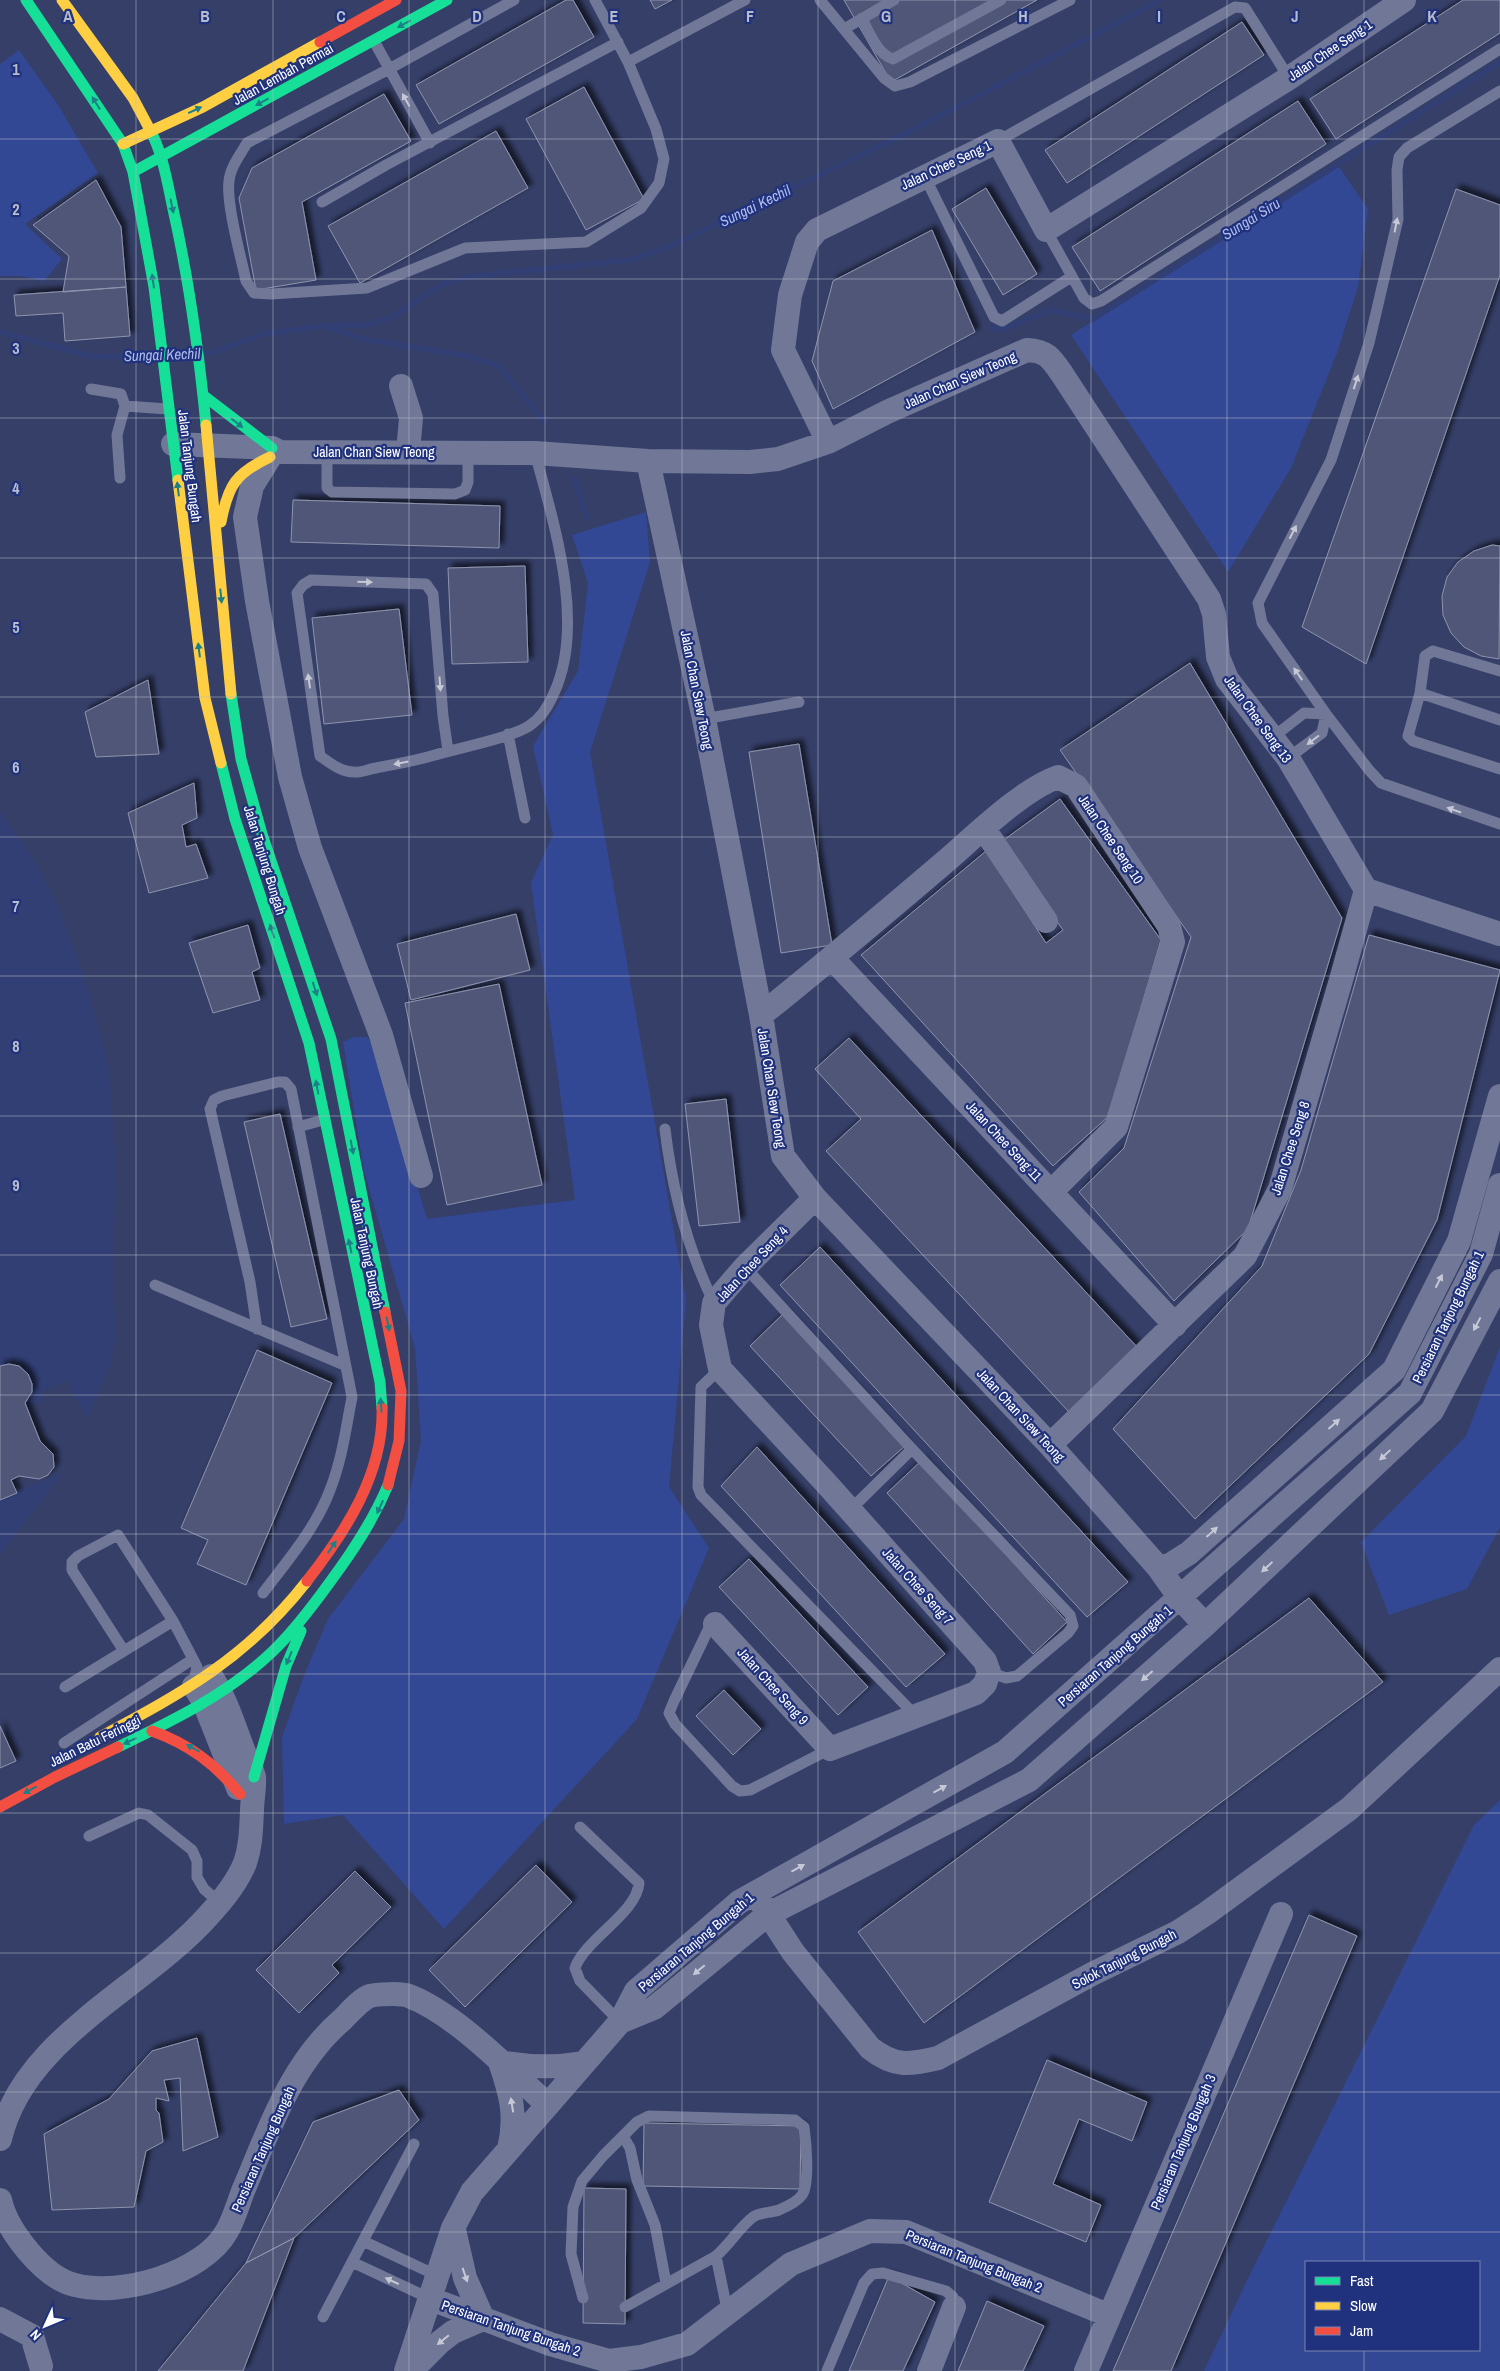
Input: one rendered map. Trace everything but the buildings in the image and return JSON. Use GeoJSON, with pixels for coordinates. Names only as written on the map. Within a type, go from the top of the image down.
{"type":"FeatureCollection","features":[{"type":"Feature","properties":{"kind":"main road","name":"Jalan Tanjung Bungah"},"geometry":{"type":"LineString","coordinates":[[26,0],[122,144],[132,172],[146,235],[205,698],[235,819],[308,1043],[380,1382],[382,1411],[378,1453],[361,1500],[335,1543],[303,1586],[259,1634],[231,1659],[203,1680]]}},
{"type":"Feature","properties":{"kind":"main road","name":"Jalan Tanjung Bungah"},"geometry":{"type":"LineString","coordinates":[[62,0],[133,98],[151,131],[162,158],[178,231],[203,391],[232,707],[241,760],[262,834],[331,1039],[401,1391],[403,1418],[397,1462],[379,1510],[359,1544],[294,1630],[260,1663],[203,1680]]}},
{"type":"Feature","properties":{"kind":"main road","name":"Jalan Lembah Permai"},"geometry":{"type":"LineString","coordinates":[[122,144],[203,107],[396,0]]}},
{"type":"Feature","properties":{"kind":"main road","name":"Jalan Lembah Permai"},"geometry":{"type":"LineString","coordinates":[[132,172],[162,158],[447,0]]}},
{"type":"Feature","properties":{"kind":"main road"},"geometry":{"type":"LineString","coordinates":[[203,391],[274,452],[248,467],[234,480],[227,492],[216,548]]}},
{"type":"Feature","properties":{"kind":"main road"},"geometry":{"type":"LineString","coordinates":[[152,1730],[174,1738],[199,1751],[216,1765],[247,1785],[286,1666],[318,1598]]}},
{"type":"Feature","properties":{"kind":"main road","name":"Jalan Batu Feringgi"},"geometry":{"type":"LineString","coordinates":[[0,1807],[60,1774],[152,1730],[203,1680]]}},
{"type":"Feature","properties":{"kind":"main road","name":"Jalan Batu Feringgi"},"geometry":{"type":"LineString","coordinates":[[90,1743],[203,1680]]}},
{"type":"Feature","properties":{"kind":"main road"},"geometry":{"type":"LineString","coordinates":[[0,1794],[23,1781]]}},
{"type":"Feature","properties":{"kind":"street","name":"Jalan Chee Seng 1"},"geometry":{"type":"LineString","coordinates":[[828,442],[783,350],[790,295],[806,242],[817,230],[924,175],[998,141],[1046,230],[1289,78],[1404,0]]}},
{"type":"Feature","properties":{"kind":"street","name":"Jalan Chan Siew Teong"},"geometry":{"type":"LineString","coordinates":[[173,449],[274,452],[534,453],[648,461],[750,462],[778,459],[828,442],[887,412],[1027,350],[1042,351]]}},
{"type":"Feature","properties":{"kind":"street","name":"Jalan Chee Seng 13"},"geometry":{"type":"LineString","coordinates":[[1042,351],[1054,361],[1209,599],[1214,614],[1218,657],[1227,679],[1288,758],[1366,890]]}},
{"type":"Feature","properties":{"kind":"street"},"geometry":{"type":"LineString","coordinates":[[401,386],[411,418],[408,452]]}},
{"type":"Feature","properties":{"kind":"street"},"geometry":{"type":"LineString","coordinates":[[274,452],[252,486],[246,518],[257,601],[290,777],[310,848],[381,1036],[421,1176]]}},
{"type":"Feature","properties":{"kind":"street","name":"Jalan Chan Siew Teong"},"geometry":{"type":"LineString","coordinates":[[648,461],[704,719],[761,1015],[783,1156],[815,1198],[1050,1446],[1158,1568],[1180,1598],[1205,1625]]}},
{"type":"Feature","properties":{"kind":"street","name":"Jalan Chee Seng 10"},"geometry":{"type":"LineString","coordinates":[[761,1015],[1042,782],[1058,777],[1076,786],[1169,926],[1173,942],[1116,1127],[1052,1191]]}},
{"type":"Feature","properties":{"kind":"street"},"geometry":{"type":"LineString","coordinates":[[984,829],[1046,921]]}},
{"type":"Feature","properties":{"kind":"street"},"geometry":{"type":"LineString","coordinates":[[1366,890],[1500,934]]}},
{"type":"Feature","properties":{"kind":"street","name":"Jalan Chee Seng 8"},"geometry":{"type":"LineString","coordinates":[[1050,1446],[1245,1256],[1280,1189],[1342,980],[1366,890]]}},
{"type":"Feature","properties":{"kind":"street","name":"Jalan Chee Seng 11"},"geometry":{"type":"LineString","coordinates":[[832,958],[1052,1191],[1174,1325]]}},
{"type":"Feature","properties":{"kind":"street","name":"Persiaran Tanjong Bungah 1"},"geometry":{"type":"LineString","coordinates":[[1158,1568],[1170,1565],[1189,1553],[1394,1370],[1459,1241],[1500,1096]]}},
{"type":"Feature","properties":{"kind":"street","name":"Persiaran Tanjong Bungah 1"},"geometry":{"type":"LineString","coordinates":[[406,2371],[454,2228],[472,2192],[620,2022],[636,1991],[739,1902],[1005,1752],[1410,1393],[1481,1254],[1500,1185]]}},
{"type":"Feature","properties":{"kind":"street","name":"Jalan Chee Seng 4"},"geometry":{"type":"LineString","coordinates":[[720,1368],[712,1325],[714,1303],[745,1267],[815,1198]]}},
{"type":"Feature","properties":{"kind":"street","name":"Persiaran Tanjong Bungah 1"},"geometry":{"type":"LineString","coordinates":[[620,2022],[654,2008],[767,1915],[1029,1780],[1205,1625],[1432,1411],[1500,1281]]}},
{"type":"Feature","properties":{"kind":"street","name":"Jalan Chee Seng 7"},"geometry":{"type":"LineString","coordinates":[[720,1368],[985,1662],[989,1672]]}},
{"type":"Feature","properties":{"kind":"street"},"geometry":{"type":"LineString","coordinates":[[1189,1553],[1208,1574]]}},
{"type":"Feature","properties":{"kind":"street","name":"Jalan Chee Seng 9"},"geometry":{"type":"LineString","coordinates":[[715,1624],[830,1749]]}},
{"type":"Feature","properties":{"kind":"street","name":"Solok Tanjung Bungah"},"geometry":{"type":"LineString","coordinates":[[756,1892],[767,1915],[833,2004],[870,2048],[880,2057],[893,2062],[913,2064],[938,2058],[1092,1974],[1178,1932],[1207,1914],[1349,1809],[1500,1669]]}},
{"type":"Feature","properties":{"kind":"street"},"geometry":{"type":"LineString","coordinates":[[830,1749],[976,1693],[986,1684],[989,1672]]}},
{"type":"Feature","properties":{"kind":"street"},"geometry":{"type":"LineString","coordinates":[[0,2139],[5,2118],[16,2097],[31,2075],[53,2050],[81,2024],[175,1950],[234,1886],[245,1864],[251,1828],[247,1785],[203,1680]]}},
{"type":"Feature","properties":{"kind":"street","name":"Persiaran Tanjung Bungah 3"},"geometry":{"type":"LineString","coordinates":[[1086,2371],[1108,2315],[1281,1914]]}},
{"type":"Feature","properties":{"kind":"street","name":"Persiaran Tanjung Bungah"},"geometry":{"type":"LineString","coordinates":[[0,2200],[2,2209],[24,2246],[43,2266],[67,2284],[90,2289],[147,2283],[205,2255],[226,2232],[282,2100],[305,2060],[334,2026],[369,1996],[407,1994],[448,2017],[548,2105]]}},
{"type":"Feature","properties":{"kind":"street"},"geometry":{"type":"LineString","coordinates":[[509,2149],[514,2130],[514,2115],[510,2093],[500,2062],[525,2067],[563,2066],[583,2063]]}},
{"type":"Feature","properties":{"kind":"street"},"geometry":{"type":"LineString","coordinates":[[411,2371],[440,2342],[453,2332],[483,2319],[465,2278],[454,2228]]}},
{"type":"Feature","properties":{"kind":"street","name":"Persiaran Tanjung Bungah 2"},"geometry":{"type":"LineString","coordinates":[[431,2300],[550,2344],[609,2361],[641,2357],[687,2344],[790,2264],[870,2231],[906,2232],[1108,2315]]}},
{"type":"Feature","properties":{"kind":"street"},"geometry":{"type":"LineString","coordinates":[[929,2371],[954,2307]]}},
{"type":"Feature","properties":{"kind":"street"},"geometry":{"type":"LineString","coordinates":[[0,2319],[32,2336],[40,2369]]}},
{"type":"Feature","properties":{"kind":"lane"},"geometry":{"type":"LineString","coordinates":[[514,0],[389,69],[247,143],[234,165],[228,181],[229,197],[246,281],[254,293],[271,294],[367,288],[465,248],[586,242],[641,208],[659,183],[664,160],[656,129],[628,62],[595,0]]}},
{"type":"Feature","properties":{"kind":"lane"},"geometry":{"type":"LineString","coordinates":[[628,62],[745,0]]}},
{"type":"Feature","properties":{"kind":"lane"},"geometry":{"type":"LineString","coordinates":[[820,0],[884,78],[894,86],[910,82],[1070,0]]}},
{"type":"Feature","properties":{"kind":"lane"},"geometry":{"type":"LineString","coordinates":[[844,29],[894,0]]}},
{"type":"Feature","properties":{"kind":"lane"},"geometry":{"type":"LineString","coordinates":[[862,18],[881,50],[893,59],[1001,0]]}},
{"type":"Feature","properties":{"kind":"lane"},"geometry":{"type":"LineString","coordinates":[[998,141],[1235,7],[1245,8],[1289,78]]}},
{"type":"Feature","properties":{"kind":"lane"},"geometry":{"type":"LineString","coordinates":[[374,41],[430,143]]}},
{"type":"Feature","properties":{"kind":"lane"},"geometry":{"type":"LineString","coordinates":[[322,202],[618,42]]}},
{"type":"Feature","properties":{"kind":"lane"},"geometry":{"type":"LineString","coordinates":[[1046,230],[1070,278],[1084,298],[1092,304],[1101,302],[1500,49]]}},
{"type":"Feature","properties":{"kind":"lane"},"geometry":{"type":"LineString","coordinates":[[1500,91],[1407,148],[1399,157],[1396,170],[1398,219],[1369,343],[1330,460],[1258,603],[1262,623],[1326,714],[1381,783],[1500,824]]}},
{"type":"Feature","properties":{"kind":"lane"},"geometry":{"type":"LineString","coordinates":[[924,175],[994,317],[1002,321],[1070,278]]}},
{"type":"Feature","properties":{"kind":"lane"},"geometry":{"type":"LineString","coordinates":[[91,389],[120,394],[125,406],[117,435],[120,478]]}},
{"type":"Feature","properties":{"kind":"lane"},"geometry":{"type":"LineString","coordinates":[[125,406],[168,409]]}},
{"type":"Feature","properties":{"kind":"lane"},"geometry":{"type":"LineString","coordinates":[[327,452],[327,488],[332,492],[455,494],[466,490],[468,482],[468,453]]}},
{"type":"Feature","properties":{"kind":"lane"},"geometry":{"type":"LineString","coordinates":[[448,751],[442,716],[433,594],[426,584],[311,580],[303,585],[297,593],[320,756],[336,768],[354,772],[418,760],[508,734],[529,726],[542,714],[562,676],[568,644],[568,616],[564,585],[550,512],[534,453]]}},
{"type":"Feature","properties":{"kind":"lane"},"geometry":{"type":"LineString","coordinates":[[1500,671],[1433,651],[1425,656],[1420,693],[1408,736],[1413,742],[1500,770]]}},
{"type":"Feature","properties":{"kind":"lane"},"geometry":{"type":"LineString","coordinates":[[1420,693],[1500,720]]}},
{"type":"Feature","properties":{"kind":"lane"},"geometry":{"type":"LineString","coordinates":[[704,719],[799,702]]}},
{"type":"Feature","properties":{"kind":"lane"},"geometry":{"type":"LineString","coordinates":[[1272,738],[1304,713],[1326,714]]}},
{"type":"Feature","properties":{"kind":"lane"},"geometry":{"type":"LineString","coordinates":[[1288,758],[1322,733],[1326,714]]}},
{"type":"Feature","properties":{"kind":"lane"},"geometry":{"type":"LineString","coordinates":[[508,734],[525,818]]}},
{"type":"Feature","properties":{"kind":"lane"},"geometry":{"type":"LineString","coordinates":[[256,1329],[250,1282],[210,1109],[214,1100],[222,1096],[278,1082],[285,1082],[291,1089],[344,1365],[352,1396],[344,1441],[330,1491],[306,1536],[263,1593]]}},
{"type":"Feature","properties":{"kind":"lane"},"geometry":{"type":"LineString","coordinates":[[298,1126],[323,1120]]}},
{"type":"Feature","properties":{"kind":"lane"},"geometry":{"type":"LineString","coordinates":[[665,1129],[669,1161],[681,1210],[700,1275],[714,1303]]}},
{"type":"Feature","properties":{"kind":"lane"},"geometry":{"type":"LineString","coordinates":[[745,1267],[912,1449],[1070,1616],[1073,1626],[1068,1633],[1017,1676],[1006,1678],[989,1672]]}},
{"type":"Feature","properties":{"kind":"lane"},"geometry":{"type":"LineString","coordinates":[[155,1284],[256,1329],[344,1365]]}},
{"type":"Feature","properties":{"kind":"lane"},"geometry":{"type":"LineString","coordinates":[[720,1368],[701,1387],[698,1487],[701,1495],[915,1715]]}},
{"type":"Feature","properties":{"kind":"lane"},"geometry":{"type":"LineString","coordinates":[[850,1510],[912,1449]]}},
{"type":"Feature","properties":{"kind":"lane"},"geometry":{"type":"LineString","coordinates":[[64,1743],[203,1680],[173,1621],[118,1535],[78,1556],[72,1562],[72,1570],[124,1651]]}},
{"type":"Feature","properties":{"kind":"lane"},"geometry":{"type":"LineString","coordinates":[[66,1687],[173,1621]]}},
{"type":"Feature","properties":{"kind":"lane"},"geometry":{"type":"LineString","coordinates":[[715,1624],[708,1630],[669,1712],[674,1724],[732,1786],[740,1791],[750,1790],[830,1749]]}},
{"type":"Feature","properties":{"kind":"lane"},"geometry":{"type":"LineString","coordinates":[[89,1836],[139,1813],[148,1815],[192,1850],[197,1861],[197,1877],[204,1889],[220,1903]]}},
{"type":"Feature","properties":{"kind":"lane"},"geometry":{"type":"LineString","coordinates":[[580,1827],[638,1884],[635,1898],[582,1956],[575,1968],[580,1982],[620,2022]]}},
{"type":"Feature","properties":{"kind":"lane"},"geometry":{"type":"LineString","coordinates":[[583,2298],[571,2254],[573,2207],[582,2181],[637,2122],[649,2116],[795,2120],[804,2126],[807,2148],[802,2195],[780,2210],[755,2216],[738,2233],[730,2245],[716,2256],[625,2307]]}},
{"type":"Feature","properties":{"kind":"lane"},"geometry":{"type":"LineString","coordinates":[[623,2136],[630,2148],[637,2180],[655,2225],[666,2283]]}},
{"type":"Feature","properties":{"kind":"lane"},"geometry":{"type":"LineString","coordinates":[[323,2317],[414,2144]]}},
{"type":"Feature","properties":{"kind":"lane"},"geometry":{"type":"LineString","coordinates":[[363,2241],[438,2276]]}},
{"type":"Feature","properties":{"kind":"lane"},"geometry":{"type":"LineString","coordinates":[[716,2256],[728,2314]]}},
{"type":"Feature","properties":{"kind":"lane"},"geometry":{"type":"LineString","coordinates":[[352,2262],[431,2300]]}},
{"type":"Feature","properties":{"kind":"lane"},"geometry":{"type":"LineString","coordinates":[[827,2371],[864,2283],[872,2274],[883,2273],[946,2291],[953,2297],[954,2307]]}},
{"type":"Feature","properties":{"kind":"shaded area"},"geometry":{"type":"Polygon","coordinates":[[[19,50],[58,105],[98,173],[25,224],[62,259],[44,281],[21,276],[0,276],[0,64],[19,50]]]}},
{"type":"Feature","properties":{"kind":"shaded area"},"geometry":{"type":"Polygon","coordinates":[[[1337,164],[1368,209],[1358,287],[1337,353],[1291,468],[1228,572],[1071,335],[1337,164]]]}},
{"type":"Feature","properties":{"kind":"shaded area"},"geometry":{"type":"Polygon","coordinates":[[[646,512],[650,562],[590,752],[686,1300],[669,1487],[709,1548],[637,1719],[444,1929],[343,1815],[284,1824],[282,1737],[305,1673],[328,1619],[404,1519],[421,1441],[415,1348],[364,1171],[343,1042],[354,1037],[367,1037],[376,1047],[427,1219],[575,1200],[531,883],[553,834],[533,746],[578,671],[588,583],[572,535],[646,512]]]}},
{"type":"Feature","properties":{"kind":"shaded area"},"geometry":{"type":"Polygon","coordinates":[[[0,812],[33,858],[60,912],[82,971],[109,1066],[115,1158],[113,1294],[116,1330],[111,1363],[88,1417],[82,1411],[68,1381],[42,1391],[44,1400],[26,1407],[25,1403],[29,1398],[0,1366],[0,812]]]}},
{"type":"Feature","properties":{"kind":"shaded area"},"geometry":{"type":"Polygon","coordinates":[[[1500,1347],[1500,1527],[1467,1589],[1389,1615],[1361,1542],[1466,1436],[1500,1347]]]}},
{"type":"Feature","properties":{"kind":"shaded area"},"geometry":{"type":"Polygon","coordinates":[[[62,1473],[0,1555],[0,1499],[62,1473]]]}},
{"type":"Feature","properties":{"kind":"shaded area"},"geometry":{"type":"Polygon","coordinates":[[[1500,1800],[1500,2371],[1204,2371],[1254,2266],[1474,1825],[1500,1800]]]}},
{"type":"Feature","properties":{"kind":"pier"},"geometry":{"type":"Polygon","coordinates":[[[9,1364],[19,1366],[28,1374],[32,1384],[32,1392],[25,1403],[26,1407],[44,1400],[42,1391],[68,1380],[82,1411],[80,1412],[67,1384],[45,1392],[46,1402],[27,1410],[0,1369],[9,1364]]]}},
{"type":"Feature","properties":{"kind":"waterway","name":"Sungai Kechil"},"geometry":{"type":"LineString","coordinates":[[204,353],[215,352],[263,334],[324,326],[367,325],[392,317],[443,284],[474,276],[630,260],[671,246],[903,135],[1161,0]]}},
{"type":"Feature","properties":{"kind":"waterway","name":"Sungai Siru"},"geometry":{"type":"LineString","coordinates":[[990,327],[1001,330],[1050,310],[1093,319],[1500,62]]}},
{"type":"Feature","properties":{"kind":"waterway","name":"Sungai Kechil"},"geometry":{"type":"LineString","coordinates":[[329,328],[363,339],[468,356],[499,366],[544,421]]}},
{"type":"Feature","properties":{"kind":"waterway","name":"Sungai Kechil"},"geometry":{"type":"LineString","coordinates":[[0,332],[95,357],[155,355]]}},
{"type":"Feature","properties":{"kind":"waterway","name":"Sungai Kechil"},"geometry":{"type":"LineString","coordinates":[[169,355],[190,354]]}},
{"type":"Feature","properties":{"kind":"waterway","name":"Sungai Kechil"},"geometry":{"type":"LineString","coordinates":[[574,479],[587,517]]}},
{"type":"Feature","properties":{"kind":"traffic: fast"},"geometry":{"type":"LineString","coordinates":[[26,0],[123,144],[133,172],[154,287],[178,480]]}},
{"type":"Feature","properties":{"kind":"traffic: fast"},"geometry":{"type":"LineString","coordinates":[[133,172],[447,0]]}},
{"type":"Feature","properties":{"kind":"traffic: fast"},"geometry":{"type":"LineString","coordinates":[[149,128],[158,147],[164,167],[179,236],[197,344],[206,425]]}},
{"type":"Feature","properties":{"kind":"traffic: fast"},"geometry":{"type":"LineString","coordinates":[[203,395],[272,448]]}},
{"type":"Feature","properties":{"kind":"traffic: fast"},"geometry":{"type":"LineString","coordinates":[[231,694],[241,759],[262,834],[331,1039],[385,1312]]}},
{"type":"Feature","properties":{"kind":"traffic: fast"},"geometry":{"type":"LineString","coordinates":[[221,763],[235,819],[309,1043],[380,1382],[382,1408]]}},
{"type":"Feature","properties":{"kind":"traffic: fast"},"geometry":{"type":"LineString","coordinates":[[118,1747],[199,1706],[237,1681],[272,1652],[288,1636],[347,1559],[369,1523],[388,1485]]}},
{"type":"Feature","properties":{"kind":"traffic: fast"},"geometry":{"type":"LineString","coordinates":[[254,1777],[286,1666],[301,1631]]}},
{"type":"Feature","properties":{"kind":"traffic: slow"},"geometry":{"type":"LineString","coordinates":[[62,0],[133,98],[149,128]]}},
{"type":"Feature","properties":{"kind":"traffic: slow"},"geometry":{"type":"LineString","coordinates":[[123,144],[203,107],[320,42]]}},
{"type":"Feature","properties":{"kind":"traffic: slow"},"geometry":{"type":"LineString","coordinates":[[206,425],[231,694]]}},
{"type":"Feature","properties":{"kind":"traffic: slow"},"geometry":{"type":"LineString","coordinates":[[221,522],[227,498],[235,482],[249,469],[270,457]]}},
{"type":"Feature","properties":{"kind":"traffic: slow"},"geometry":{"type":"LineString","coordinates":[[178,480],[205,698],[221,763]]}},
{"type":"Feature","properties":{"kind":"traffic: slow"},"geometry":{"type":"LineString","coordinates":[[100,1737],[187,1688],[212,1671],[261,1632],[307,1581]]}},
{"type":"Feature","properties":{"kind":"traffic: jam"},"geometry":{"type":"LineString","coordinates":[[320,42],[396,0]]}},
{"type":"Feature","properties":{"kind":"traffic: jam"},"geometry":{"type":"LineString","coordinates":[[385,1312],[401,1391],[399,1441],[388,1485]]}},
{"type":"Feature","properties":{"kind":"traffic: jam"},"geometry":{"type":"LineString","coordinates":[[307,1581],[322,1562],[360,1500],[377,1455],[381,1432],[382,1408]]}},
{"type":"Feature","properties":{"kind":"traffic: jam"},"geometry":{"type":"LineString","coordinates":[[152,1731],[178,1742],[200,1756],[221,1773],[240,1794]]}},
{"type":"Feature","properties":{"kind":"traffic: jam"},"geometry":{"type":"LineString","coordinates":[[0,1807],[55,1777],[118,1747]]}}]}
